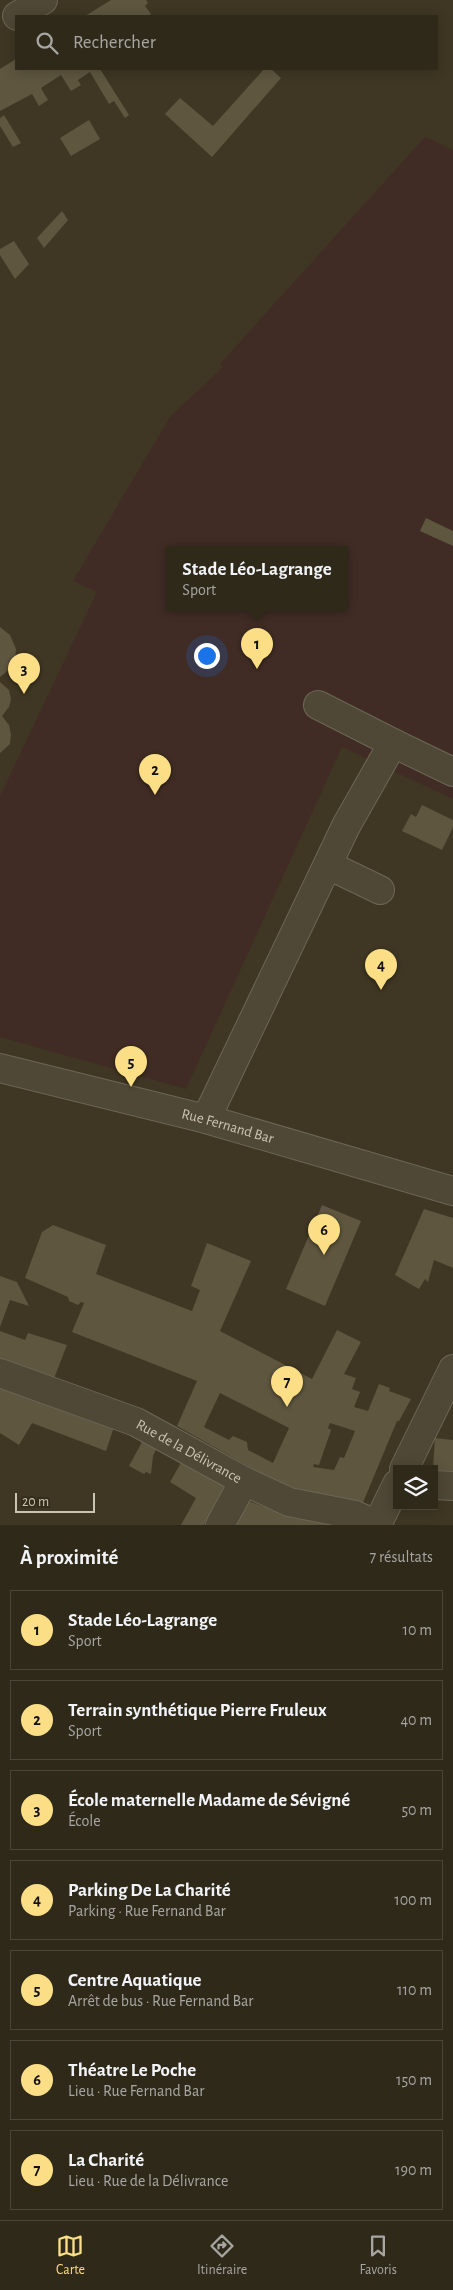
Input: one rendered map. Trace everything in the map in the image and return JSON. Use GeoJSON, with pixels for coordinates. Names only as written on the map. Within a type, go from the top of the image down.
{"type":"FeatureCollection","features":[{"type":"Feature","properties":{"kind":"street"},"geometry":{"type":"LineString","coordinates":[[20,15],[43,0]]}},
{"type":"Feature","properties":{"kind":"street"},"geometry":{"type":"LineString","coordinates":[[0,27],[15,18]]}},
{"type":"Feature","properties":{"kind":"street"},"geometry":{"type":"LineString","coordinates":[[318,705],[453,772]]}},
{"type":"Feature","properties":{"kind":"street"},"geometry":{"type":"LineString","coordinates":[[206,1119],[346,826],[394,743]]}},
{"type":"Feature","properties":{"kind":"street"},"geometry":{"type":"LineString","coordinates":[[328,865],[380,890]]}},
{"type":"Feature","properties":{"kind":"street","name":"Rue Fernand Bar"},"geometry":{"type":"LineString","coordinates":[[0,1068],[206,1119],[453,1191]]}},
{"type":"Feature","properties":{"kind":"street"},"geometry":{"type":"LineString","coordinates":[[407,1465],[441,1420],[453,1369]]}},
{"type":"Feature","properties":{"kind":"street","name":"Rue de la Délivrance"},"geometry":{"type":"LineString","coordinates":[[0,1373],[136,1422],[244,1482],[289,1502],[355,1515],[377,1525]]}},
{"type":"Feature","properties":{"kind":"street"},"geometry":{"type":"LineString","coordinates":[[220,1525],[244,1482]]}},
{"type":"Feature","properties":{"kind":"street"},"geometry":{"type":"LineString","coordinates":[[438,1484],[453,1486]]}},
{"type":"Feature","properties":{"kind":"street"},"geometry":{"type":"LineString","coordinates":[[377,1525],[393,1492]]}},
{"type":"Feature","properties":{"kind":"shaded area"},"geometry":{"type":"Polygon","coordinates":[[[425,137],[453,150],[453,799],[342,747],[186,1089],[0,1037],[0,796],[97,592],[73,581],[170,417],[223,367],[220,364],[425,137]]]}},
{"type":"Feature","properties":{"kind":"building"},"geometry":{"type":"Polygon","coordinates":[[[111,0],[146,0],[148,3],[145,6],[151,14],[150,15],[87,15],[111,0]]]}},
{"type":"Feature","properties":{"kind":"building"},"geometry":{"type":"Polygon","coordinates":[[[15,60],[15,70],[101,70],[129,115],[125,118],[114,101],[109,104],[90,72],[78,80],[81,85],[71,91],[61,75],[41,88],[48,100],[39,106],[32,94],[0,111],[0,69],[15,60]]]}},
{"type":"Feature","properties":{"kind":"building"},"geometry":{"type":"Polygon","coordinates":[[[263,70],[272,70],[281,78],[212,157],[165,114],[180,98],[213,126],[263,70]]]}},
{"type":"Feature","properties":{"kind":"building"},"geometry":{"type":"Polygon","coordinates":[[[4,115],[21,143],[13,147],[0,126],[0,118],[4,115]]]}},
{"type":"Feature","properties":{"kind":"building"},"geometry":{"type":"Polygon","coordinates":[[[89,120],[100,139],[71,156],[60,138],[89,120]]]}},
{"type":"Feature","properties":{"kind":"building"},"geometry":{"type":"Polygon","coordinates":[[[62,211],[68,220],[44,248],[37,238],[62,211]]]}},
{"type":"Feature","properties":{"kind":"building"},"geometry":{"type":"Polygon","coordinates":[[[14,241],[29,264],[15,279],[0,255],[0,249],[14,241]]]}},
{"type":"Feature","properties":{"kind":"building"},"geometry":{"type":"Polygon","coordinates":[[[426,518],[453,531],[453,546],[420,531],[426,518]]]}},
{"type":"Feature","properties":{"kind":"building"},"geometry":{"type":"Polygon","coordinates":[[[0,627],[10,635],[16,649],[15,659],[11,668],[0,677],[0,627]]]}},
{"type":"Feature","properties":{"kind":"building"},"geometry":{"type":"Polygon","coordinates":[[[0,682],[9,690],[11,699],[9,707],[2,716],[9,725],[11,735],[10,744],[0,753],[0,682]]]}},
{"type":"Feature","properties":{"kind":"building"},"geometry":{"type":"Polygon","coordinates":[[[422,805],[453,820],[453,827],[442,850],[402,831],[411,814],[416,817],[422,805]]]}},
{"type":"Feature","properties":{"kind":"building"},"geometry":{"type":"Polygon","coordinates":[[[322,1205],[361,1221],[325,1306],[286,1289],[322,1205]]]}},
{"type":"Feature","properties":{"kind":"building"},"geometry":{"type":"Polygon","coordinates":[[[424,1209],[453,1218],[453,1268],[434,1260],[428,1282],[425,1279],[419,1289],[395,1275],[424,1209]]]}},
{"type":"Feature","properties":{"kind":"building"},"geometry":{"type":"Polygon","coordinates":[[[53,1225],[106,1245],[96,1274],[192,1311],[200,1290],[191,1286],[207,1243],[251,1261],[220,1331],[312,1379],[337,1330],[361,1342],[344,1374],[356,1378],[352,1389],[360,1392],[354,1407],[368,1411],[379,1384],[390,1388],[389,1391],[411,1399],[399,1421],[397,1421],[362,1505],[287,1488],[177,1426],[197,1381],[72,1332],[84,1303],[81,1302],[78,1305],[69,1301],[68,1297],[25,1278],[42,1232],[53,1225]],[[220,1393],[204,1427],[229,1440],[233,1436],[247,1442],[248,1450],[273,1463],[289,1428],[220,1393]],[[330,1423],[328,1428],[331,1430],[319,1465],[314,1464],[313,1467],[334,1470],[340,1457],[344,1458],[355,1431],[330,1423]]]}},
{"type":"Feature","properties":{"kind":"building"},"geometry":{"type":"Polygon","coordinates":[[[0,1276],[17,1282],[29,1306],[10,1300],[0,1327],[0,1276]]]}},
{"type":"Feature","properties":{"kind":"building"},"geometry":{"type":"Polygon","coordinates":[[[0,1331],[25,1340],[28,1333],[67,1345],[53,1381],[0,1363],[0,1331]]]}},
{"type":"Feature","properties":{"kind":"building"},"geometry":{"type":"Polygon","coordinates":[[[0,1388],[114,1427],[106,1451],[32,1423],[19,1445],[0,1433],[0,1388]]]}},
{"type":"Feature","properties":{"kind":"building"},"geometry":{"type":"Polygon","coordinates":[[[435,1438],[453,1440],[453,1476],[438,1474],[438,1465],[433,1465],[435,1438]]]}},
{"type":"Feature","properties":{"kind":"building"},"geometry":{"type":"Polygon","coordinates":[[[142,1442],[157,1447],[153,1456],[151,1474],[146,1472],[144,1474],[129,1466],[142,1442]]]}},
{"type":"Feature","properties":{"kind":"building"},"geometry":{"type":"Polygon","coordinates":[[[182,1461],[225,1486],[204,1525],[181,1525],[196,1498],[170,1482],[182,1461]]]}},
{"type":"Feature","properties":{"kind":"building"},"geometry":{"type":"Polygon","coordinates":[[[249,1501],[278,1512],[333,1522],[332,1525],[235,1525],[249,1501]]]}},
{"type":"Feature","properties":{"kind":"place","name":"Stade Léo-Lagrange"},"geometry":{"type":"Point","coordinates":[257,669]}},
{"type":"Feature","properties":{"kind":"place","name":"École maternelle Madame de Sévigné"},"geometry":{"type":"Point","coordinates":[24,694]}},
{"type":"Feature","properties":{"kind":"place","name":"Terrain synthétique Pierre Fruleux"},"geometry":{"type":"Point","coordinates":[155,795]}},
{"type":"Feature","properties":{"kind":"place","name":"Parking De La Charité"},"geometry":{"type":"Point","coordinates":[381,990]}},
{"type":"Feature","properties":{"kind":"place","name":"Centre Aquatique"},"geometry":{"type":"Point","coordinates":[131,1087]}},
{"type":"Feature","properties":{"kind":"place","name":"Théatre Le Poche"},"geometry":{"type":"Point","coordinates":[324,1255]}},
{"type":"Feature","properties":{"kind":"place","name":"La Charité"},"geometry":{"type":"Point","coordinates":[287,1407]}}]}
